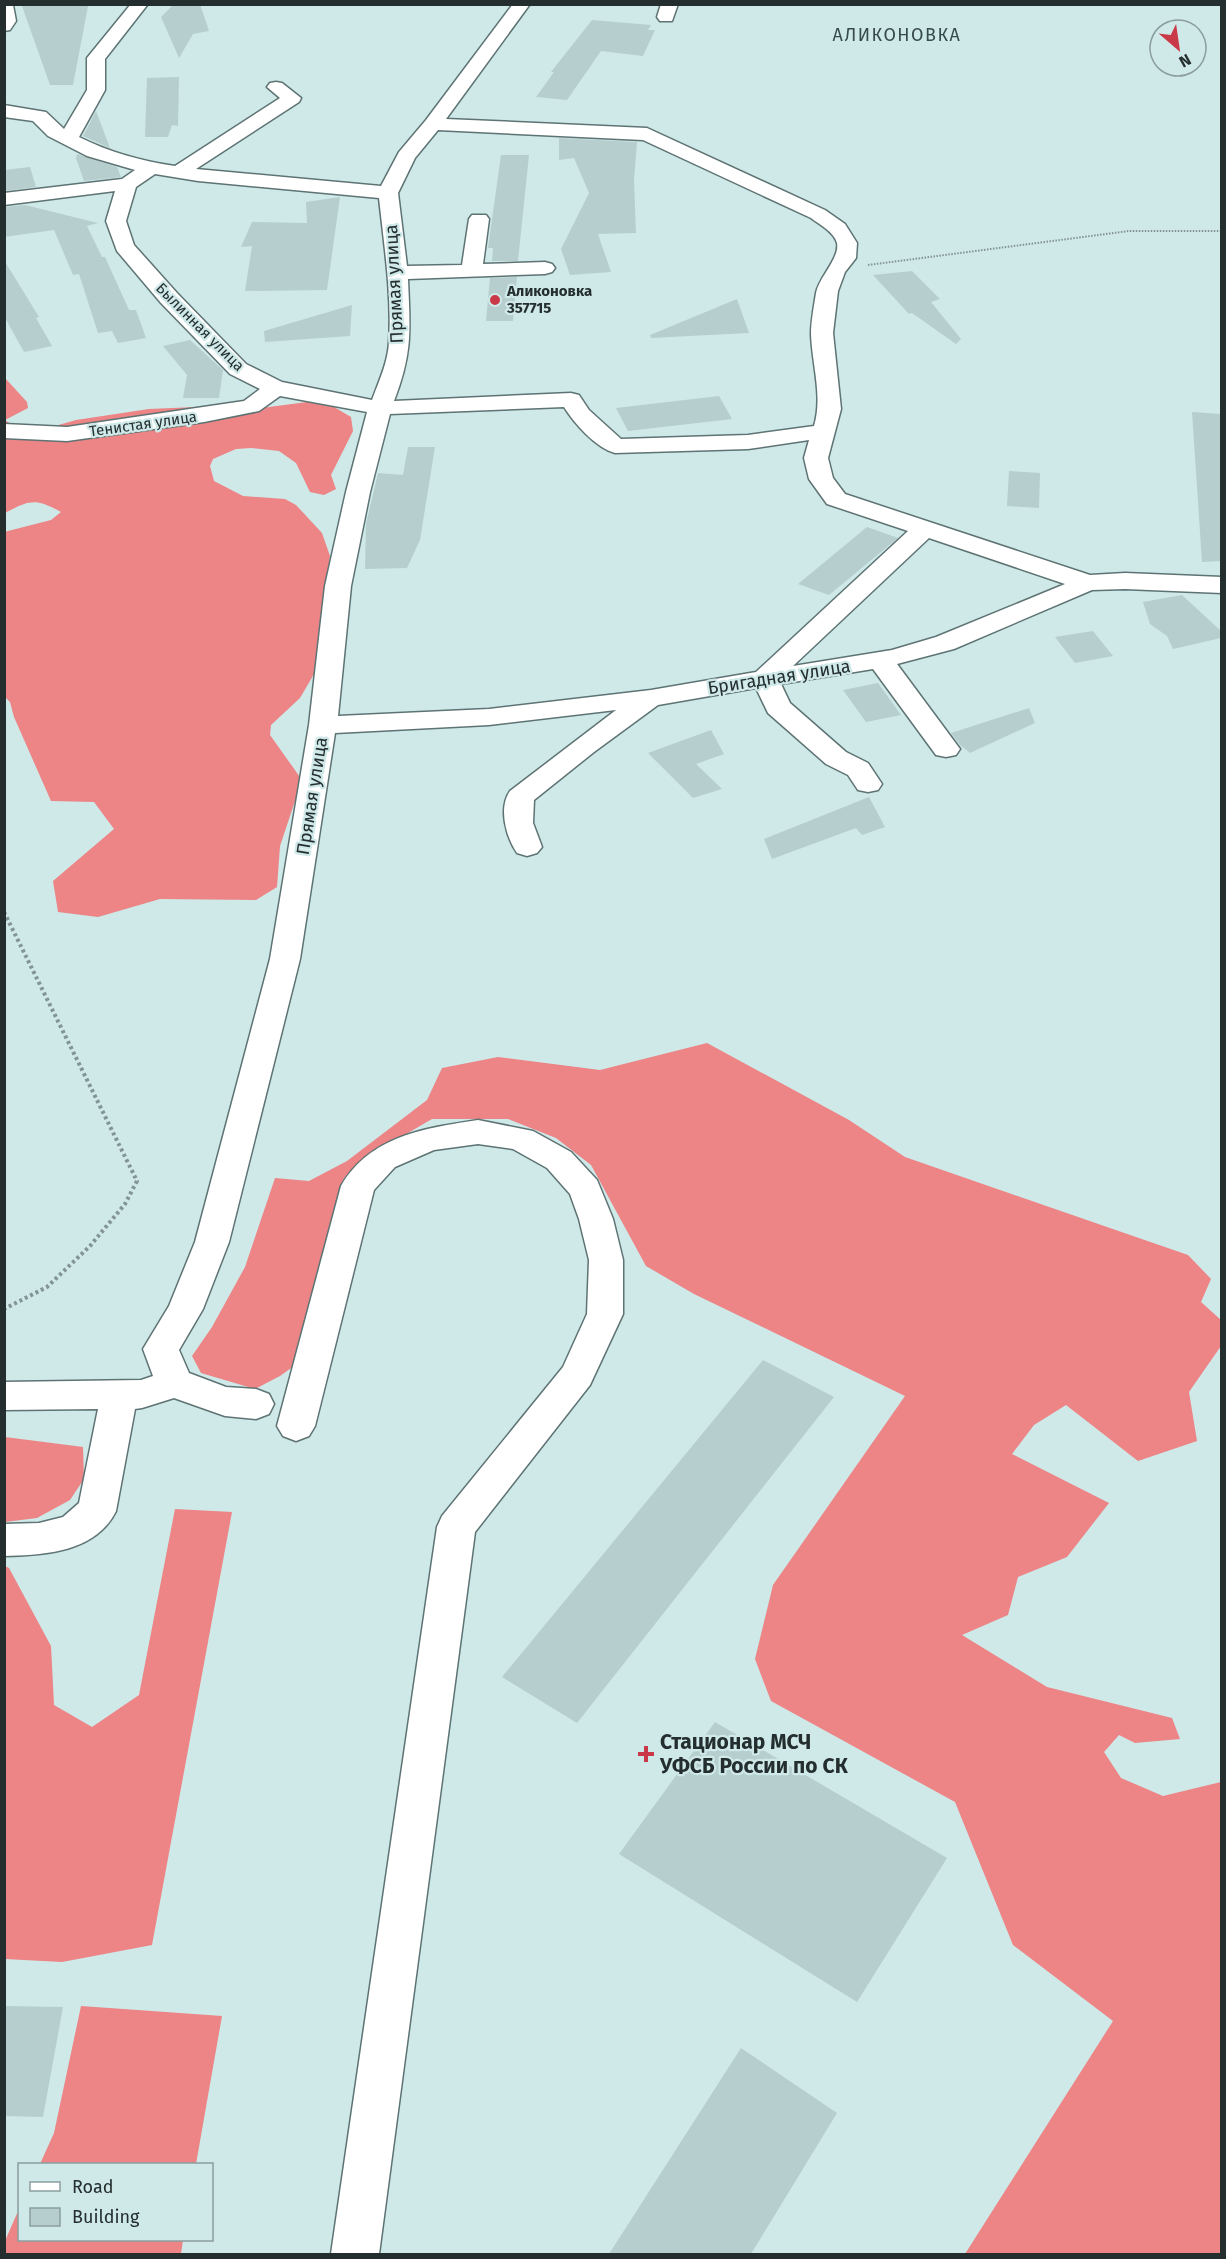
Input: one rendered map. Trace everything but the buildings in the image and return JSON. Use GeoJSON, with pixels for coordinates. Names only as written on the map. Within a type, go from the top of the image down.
{"type":"FeatureCollection","features":[{"type":"Feature","properties":{"kind":"street"},"geometry":{"type":"LineString","coordinates":[[68,140],[96,90],[96,58],[140,4]]}},
{"type":"Feature","properties":{"kind":"street"},"geometry":{"type":"LineString","coordinates":[[4,111],[39,116],[68,140],[94,152],[151,168],[388,193],[406,156],[433,124],[522,4]]}},
{"type":"Feature","properties":{"kind":"street"},"geometry":{"type":"LineString","coordinates":[[4,5],[7,21],[4,26]]}},
{"type":"Feature","properties":{"kind":"street"},"geometry":{"type":"LineString","coordinates":[[178,172],[292,98],[276,87]]}},
{"type":"Feature","properties":{"kind":"street"},"geometry":{"type":"LineString","coordinates":[[433,124],[647,134],[818,214],[838,228],[847,243],[846,258],[835,272],[827,291],[822,333],[830,409],[816,458],[821,479],[836,499],[1088,583]]}},
{"type":"Feature","properties":{"kind":"street"},"geometry":{"type":"LineString","coordinates":[[4,199],[127,184],[151,168]]}},
{"type":"Feature","properties":{"kind":"street","name":"Былинная улица"},"geometry":{"type":"LineString","coordinates":[[127,184],[116,221],[124,247],[169,298],[238,369],[276,388],[380,408],[571,400],[580,414],[615,446],[747,442],[824,431]]}},
{"type":"Feature","properties":{"kind":"street","name":"Прямая улица"},"geometry":{"type":"LineString","coordinates":[[174,1383],[161,1349],[185,1309],[215,1231],[285,959],[323,725],[338,586],[357,492],[380,408],[394,373],[400,343],[397,273],[388,193]]}},
{"type":"Feature","properties":{"kind":"street"},"geometry":{"type":"LineString","coordinates":[[472,270],[478,219]]}},
{"type":"Feature","properties":{"kind":"street"},"geometry":{"type":"LineString","coordinates":[[397,273],[545,268]]}},
{"type":"Feature","properties":{"kind":"street","name":"Тенистая улица"},"geometry":{"type":"LineString","coordinates":[[4,430],[67,434],[204,415],[251,406],[276,388]]}},
{"type":"Feature","properties":{"kind":"street"},"geometry":{"type":"LineString","coordinates":[[868,784],[858,770],[836,758],[778,707],[765,678],[925,529]]}},
{"type":"Feature","properties":{"kind":"street","name":"Бригадная улица"},"geometry":{"type":"LineString","coordinates":[[323,725],[489,717],[651,698],[880,660],[945,643],[1088,583],[1125,581],[1219,590]]}},
{"type":"Feature","properties":{"kind":"street"},"geometry":{"type":"LineString","coordinates":[[880,660],[945,749]]}},
{"type":"Feature","properties":{"kind":"street"},"geometry":{"type":"LineString","coordinates":[[527,847],[519,823],[520,797],[584,746],[651,698]]}},
{"type":"Feature","properties":{"kind":"street"},"geometry":{"type":"LineString","coordinates":[[296,1426],[358,1186],[383,1159],[428,1139],[478,1132],[520,1139],[559,1160],[585,1189],[596,1219],[606,1260],[605,1314],[577,1375],[456,1527],[355,2254]]}},
{"type":"Feature","properties":{"kind":"street"},"geometry":{"type":"LineString","coordinates":[[4,1396],[142,1394],[174,1383],[225,1401],[256,1404]]}},
{"type":"Feature","properties":{"kind":"street"},"geometry":{"type":"LineString","coordinates":[[4,1540],[39,1539],[75,1530],[97,1511],[119,1395]]}},
{"type":"Feature","properties":{"kind":"path"},"geometry":{"type":"LineString","coordinates":[[835,272],[898,260],[1129,231],[1221,231]]}},
{"type":"Feature","properties":{"kind":"path"},"geometry":{"type":"LineString","coordinates":[[4,912],[137,1181],[125,1204],[90,1246],[47,1287],[4,1309]]}},
{"type":"Feature","properties":{"kind":"shaded area"},"geometry":{"type":"Polygon","coordinates":[[[5,378],[27,402],[28,408],[5,420],[5,378]]]}},
{"type":"Feature","properties":{"kind":"shaded area"},"geometry":{"type":"Polygon","coordinates":[[[307,402],[334,407],[351,417],[353,431],[331,475],[336,489],[324,495],[310,492],[296,463],[279,451],[236,449],[213,459],[210,466],[214,481],[243,496],[285,499],[296,505],[322,533],[330,556],[317,669],[300,698],[271,725],[270,735],[302,780],[280,846],[277,887],[256,900],[160,899],[98,917],[58,912],[53,881],[114,829],[94,802],[51,801],[14,717],[10,702],[5,697],[4,532],[51,520],[61,512],[45,504],[33,502],[5,513],[5,420],[12,425],[34,432],[76,420],[149,409],[196,407],[238,411],[307,402]]]}},
{"type":"Feature","properties":{"kind":"shaded area"},"geometry":{"type":"Polygon","coordinates":[[[707,1043],[849,1120],[905,1157],[1188,1255],[1211,1279],[1201,1302],[1221,1320],[1221,1346],[1189,1392],[1197,1441],[1138,1461],[1066,1405],[1034,1425],[1012,1454],[1109,1503],[1067,1557],[1018,1577],[1008,1615],[962,1635],[1047,1687],[1172,1718],[1180,1739],[1135,1743],[1119,1735],[1104,1752],[1121,1778],[1163,1796],[1221,1782],[1221,2254],[965,2254],[1113,2021],[1013,1945],[955,1802],[771,1701],[755,1659],[773,1585],[905,1396],[694,1294],[646,1266],[591,1165],[556,1138],[508,1119],[432,1119],[370,1155],[344,1178],[301,1361],[280,1376],[255,1389],[201,1373],[192,1356],[212,1327],[245,1267],[275,1178],[309,1181],[347,1161],[427,1100],[442,1068],[498,1057],[600,1070],[707,1043]]]}},
{"type":"Feature","properties":{"kind":"shaded area"},"geometry":{"type":"Polygon","coordinates":[[[5,1437],[83,1447],[84,1479],[70,1500],[37,1518],[5,1522],[5,1437]]]}},
{"type":"Feature","properties":{"kind":"shaded area"},"geometry":{"type":"Polygon","coordinates":[[[175,1509],[232,1512],[152,1945],[62,1962],[5,1959],[5,1566],[9,1568],[51,1646],[54,1705],[92,1727],[139,1695],[175,1509]]]}},
{"type":"Feature","properties":{"kind":"shaded area"},"geometry":{"type":"Polygon","coordinates":[[[81,2006],[222,2016],[196,2163],[40,2163],[54,2133],[81,2006]]]}},
{"type":"Feature","properties":{"kind":"shaded area"},"geometry":{"type":"Polygon","coordinates":[[[18,2211],[18,2241],[183,2241],[181,2254],[5,2254],[5,2241],[18,2211]]]}},
{"type":"Feature","properties":{"kind":"place","name":"Аликоновка 357715"},"geometry":{"type":"Point","coordinates":[495,300]}},
{"type":"Feature","properties":{"kind":"place","name":"Стационар МСЧ УФСБ России по СК"},"geometry":{"type":"Point","coordinates":[646,1754]}},
{"type":"Feature","properties":{"kind":"district","name":"АЛИКОНОВКА"},"geometry":{"type":"Point","coordinates":[897,35]}}]}
